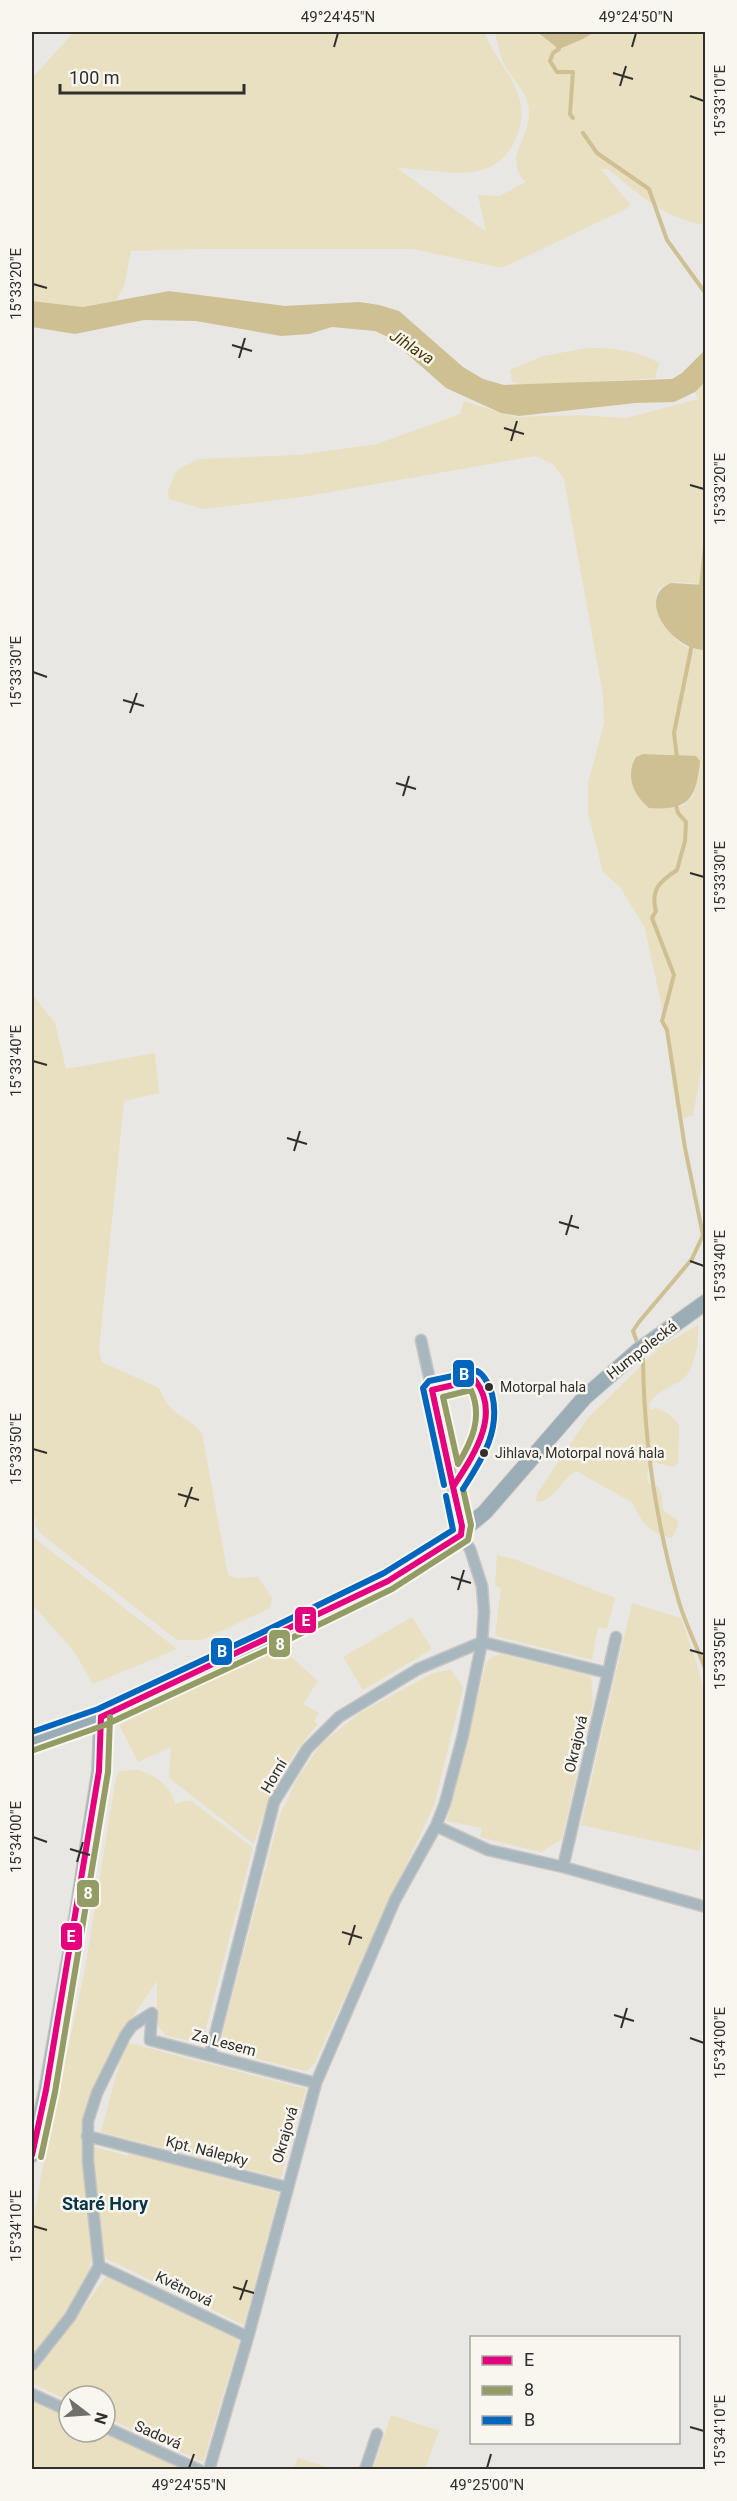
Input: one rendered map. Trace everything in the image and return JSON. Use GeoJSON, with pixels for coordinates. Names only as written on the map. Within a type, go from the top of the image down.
{"type":"FeatureCollection","features":[{"type":"Feature","properties":{"kind":"main road","name":"Humpolecká"},"geometry":{"type":"LineString","coordinates":[[32,1740],[53,1736],[101,1717],[388,1581],[461,1534],[490,1507],[585,1397],[646,1345],[705,1302]]}},
{"type":"Feature","properties":{"kind":"street"},"geometry":{"type":"LineString","coordinates":[[421,1340],[462,1526],[461,1534]]}},
{"type":"Feature","properties":{"kind":"street","name":"Okrajová"},"geometry":{"type":"LineString","coordinates":[[209,2469],[248,2337],[286,2187],[316,2083],[395,1900],[436,1826],[446,1803],[482,1642],[482,1586],[470,1549],[461,1534]]}},
{"type":"Feature","properties":{"kind":"street","name":"Okrajová"},"geometry":{"type":"LineString","coordinates":[[563,1867],[616,1637]]}},
{"type":"Feature","properties":{"kind":"street"},"geometry":{"type":"LineString","coordinates":[[482,1642],[608,1673]]}},
{"type":"Feature","properties":{"kind":"street","name":"Horní"},"geometry":{"type":"LineString","coordinates":[[210,2055],[274,1802],[307,1749],[339,1717],[418,1669],[482,1642]]}},
{"type":"Feature","properties":{"kind":"street"},"geometry":{"type":"LineString","coordinates":[[32,2155],[46,2090],[99,1771],[101,1717]]}},
{"type":"Feature","properties":{"kind":"street"},"geometry":{"type":"LineString","coordinates":[[436,1826],[488,1850],[563,1867],[705,1906]]}},
{"type":"Feature","properties":{"kind":"street","name":"Za Lesem"},"geometry":{"type":"LineString","coordinates":[[87,2136],[88,2121],[97,2093],[111,2063],[132,2026],[152,2013],[150,2040],[316,2083]]}},
{"type":"Feature","properties":{"kind":"street"},"geometry":{"type":"LineString","coordinates":[[32,2365],[70,2317],[103,2267],[87,2136]]}},
{"type":"Feature","properties":{"kind":"street","name":"Kpt. Nálepky"},"geometry":{"type":"LineString","coordinates":[[87,2136],[286,2187]]}},
{"type":"Feature","properties":{"kind":"street","name":"Květnová"},"geometry":{"type":"LineString","coordinates":[[103,2267],[248,2337]]}},
{"type":"Feature","properties":{"kind":"street"},"geometry":{"type":"LineString","coordinates":[[32,2394],[57,2405]]}},
{"type":"Feature","properties":{"kind":"street","name":"Sadová"},"geometry":{"type":"LineString","coordinates":[[117,2432],[199,2469]]}},
{"type":"Feature","properties":{"kind":"street"},"geometry":{"type":"LineString","coordinates":[[365,2469],[377,2434]]}},
{"type":"Feature","properties":{"kind":"shaded area"},"geometry":{"type":"Polygon","coordinates":[[[74,32],[484,32],[513,83],[520,101],[521,125],[512,146],[501,159],[489,167],[475,171],[460,173],[397,168],[486,232],[478,195],[500,196],[526,182],[519,174],[516,158],[529,117],[527,100],[501,56],[494,32],[537,32],[559,48],[594,32],[705,32],[705,225],[665,211],[608,169],[601,169],[630,204],[628,208],[502,268],[413,249],[131,251],[124,287],[115,301],[83,307],[32,301],[32,78],[74,32]]]}},
{"type":"Feature","properties":{"kind":"shaded area"},"geometry":{"type":"Polygon","coordinates":[[[588,348],[642,355],[659,363],[655,378],[528,386],[512,382],[510,370],[543,356],[588,348]]]}},
{"type":"Feature","properties":{"kind":"shaded area"},"geometry":{"type":"Polygon","coordinates":[[[705,382],[705,585],[684,582],[668,584],[658,591],[656,599],[661,616],[672,634],[688,648],[705,650],[706,1043],[693,1115],[684,1118],[676,1107],[662,1008],[645,928],[620,887],[603,872],[588,813],[588,783],[604,724],[603,695],[564,479],[553,464],[535,456],[302,497],[204,509],[169,499],[168,490],[177,470],[199,459],[298,455],[377,444],[460,414],[464,401],[514,417],[579,415],[626,418],[699,399],[695,392],[705,382]],[[643,754],[636,757],[630,773],[675,807],[683,806],[693,796],[698,776],[677,755],[643,754]]]}},
{"type":"Feature","properties":{"kind":"shaded area"},"geometry":{"type":"Polygon","coordinates":[[[32,994],[55,1023],[66,1069],[155,1053],[159,1093],[124,1101],[99,1350],[102,1362],[159,1388],[168,1405],[202,1433],[228,1575],[236,1578],[258,1577],[272,1598],[270,1608],[202,1640],[177,1640],[41,1534],[35,1525],[36,1516],[32,1523],[32,994]]]}},
{"type":"Feature","properties":{"kind":"shaded area"},"geometry":{"type":"Polygon","coordinates":[[[698,1325],[698,1339],[690,1370],[682,1380],[659,1393],[648,1406],[651,1410],[656,1408],[669,1414],[679,1425],[678,1464],[674,1467],[652,1462],[647,1472],[648,1483],[658,1486],[662,1496],[662,1510],[678,1520],[672,1538],[658,1534],[647,1526],[633,1503],[576,1471],[550,1497],[539,1502],[536,1500],[538,1492],[587,1419],[660,1347],[698,1325]]]}},
{"type":"Feature","properties":{"kind":"shaded area"},"geometry":{"type":"Polygon","coordinates":[[[32,1536],[177,1649],[93,1684],[73,1650],[32,1604],[32,1536]]]}},
{"type":"Feature","properties":{"kind":"shaded area"},"geometry":{"type":"Polygon","coordinates":[[[497,1555],[517,1560],[615,1598],[607,1629],[598,1627],[592,1660],[495,1636],[501,1588],[495,1586],[497,1555]]]}},
{"type":"Feature","properties":{"kind":"shaded area"},"geometry":{"type":"Polygon","coordinates":[[[632,1603],[681,1618],[700,1675],[706,1714],[708,1763],[700,1851],[581,1825],[632,1603]]]}},
{"type":"Feature","properties":{"kind":"shaded area"},"geometry":{"type":"Polygon","coordinates":[[[412,1617],[432,1649],[363,1690],[343,1657],[412,1617]]]}},
{"type":"Feature","properties":{"kind":"shaded area"},"geometry":{"type":"Polygon","coordinates":[[[279,1646],[318,1681],[303,1704],[319,1713],[314,1721],[318,1724],[296,1751],[279,1780],[254,1844],[169,1778],[171,1747],[138,1762],[119,1725],[279,1646]]]}},
{"type":"Feature","properties":{"kind":"shaded area"},"geometry":{"type":"Polygon","coordinates":[[[501,1654],[591,1676],[593,1702],[562,1839],[541,1852],[480,1837],[482,1828],[447,1821],[486,1663],[490,1658],[501,1654]]]}},
{"type":"Feature","properties":{"kind":"shaded area"},"geometry":{"type":"Polygon","coordinates":[[[451,1669],[463,1688],[434,1805],[314,2064],[306,2071],[230,2052],[223,2043],[223,2031],[280,1815],[297,1779],[321,1744],[360,1713],[431,1674],[451,1669]]]}},
{"type":"Feature","properties":{"kind":"shaded area"},"geometry":{"type":"Polygon","coordinates":[[[138,1770],[161,1782],[170,1792],[175,1804],[190,1800],[253,1848],[202,2043],[166,2036],[157,2024],[157,1981],[121,2038],[98,2085],[84,2130],[82,2149],[91,2241],[89,2276],[73,2308],[32,2359],[32,2262],[34,2253],[32,2232],[40,2181],[85,1969],[116,1777],[120,1771],[138,1770]]]}},
{"type":"Feature","properties":{"kind":"shaded area"},"geometry":{"type":"Polygon","coordinates":[[[125,2042],[306,2089],[281,2178],[101,2132],[125,2042]]]}},
{"type":"Feature","properties":{"kind":"shaded area"},"geometry":{"type":"Polygon","coordinates":[[[91,2146],[128,2156],[129,2153],[279,2193],[244,2325],[101,2256],[91,2146]]]}},
{"type":"Feature","properties":{"kind":"shaded area"},"geometry":{"type":"Polygon","coordinates":[[[107,2275],[240,2339],[203,2462],[117,2423],[117,2384],[57,2384],[57,2395],[32,2383],[32,2370],[75,2320],[107,2275]]]}},
{"type":"Feature","properties":{"kind":"shaded area"},"geometry":{"type":"Polygon","coordinates":[[[32,2400],[57,2411],[57,2444],[117,2444],[117,2439],[182,2469],[32,2469],[32,2400]]]}},
{"type":"Feature","properties":{"kind":"shaded area"},"geometry":{"type":"Polygon","coordinates":[[[391,2415],[439,2431],[425,2469],[373,2469],[391,2415]]]}},
{"type":"Feature","properties":{"kind":"shaded area"},"geometry":{"type":"Polygon","coordinates":[[[298,2458],[333,2469],[294,2469],[298,2458]]]}},
{"type":"Feature","properties":{"kind":"water"},"geometry":{"type":"Polygon","coordinates":[[[537,32],[594,32],[559,49],[537,32]]]}},
{"type":"Feature","properties":{"kind":"water","name":"Jihlava"},"geometry":{"type":"Polygon","coordinates":[[[169,291],[285,306],[360,302],[379,305],[399,311],[463,367],[483,379],[504,385],[672,379],[682,373],[705,350],[705,382],[695,392],[674,402],[635,403],[519,416],[501,413],[446,388],[388,337],[375,331],[332,327],[309,334],[281,336],[196,321],[144,320],[75,334],[32,327],[32,301],[83,307],[169,291]]]}},
{"type":"Feature","properties":{"kind":"water"},"geometry":{"type":"Polygon","coordinates":[[[671,583],[705,585],[705,650],[693,648],[681,642],[662,622],[657,611],[656,600],[661,590],[671,583]]]}},
{"type":"Feature","properties":{"kind":"water"},"geometry":{"type":"Polygon","coordinates":[[[643,754],[696,756],[700,761],[698,774],[693,793],[688,800],[674,807],[663,808],[649,808],[643,803],[632,784],[631,771],[636,757],[643,754]]]}},
{"type":"Feature","properties":{"kind":"waterway"},"geometry":{"type":"LineString","coordinates":[[557,45],[559,49],[553,53],[550,61],[557,72],[573,72],[570,114],[573,118]]}},
{"type":"Feature","properties":{"kind":"waterway"},"geometry":{"type":"LineString","coordinates":[[583,133],[597,153],[649,189],[667,240],[706,294]]}},
{"type":"Feature","properties":{"kind":"waterway"},"geometry":{"type":"LineString","coordinates":[[701,587],[706,537]]}},
{"type":"Feature","properties":{"kind":"waterway"},"geometry":{"type":"LineString","coordinates":[[677,758],[674,733],[692,644]]}},
{"type":"Feature","properties":{"kind":"waterway"},"geometry":{"type":"LineString","coordinates":[[637,1342],[633,1331],[692,1259],[703,1235],[685,1148],[667,1030],[662,1021],[674,975],[652,918],[656,911],[654,897],[658,887],[677,870],[685,841],[686,822],[678,813],[675,801]]}},
{"type":"Feature","properties":{"kind":"waterway"},"geometry":{"type":"LineString","coordinates":[[643,1359],[649,1452],[664,1542],[682,1611],[706,1671]]}},
{"type":"Feature","properties":{"kind":"transit line","name":"B"},"geometry":{"type":"LineString","coordinates":[[444,1485],[423,1388],[429,1381],[477,1371],[488,1384],[492,1394],[494,1420],[483,1456],[463,1489]]}},
{"type":"Feature","properties":{"kind":"transit line","name":"E"},"geometry":{"type":"LineString","coordinates":[[475,1380],[483,1393],[486,1407],[485,1421],[476,1449],[453,1487],[432,1390],[475,1380]]}},
{"type":"Feature","properties":{"kind":"transit line","name":"8"},"geometry":{"type":"LineString","coordinates":[[471,1390],[476,1419],[468,1447],[458,1464],[443,1397],[471,1390]]}},
{"type":"Feature","properties":{"kind":"transit line","name":"E"},"geometry":{"type":"LineString","coordinates":[[101,1717],[388,1581],[461,1535],[462,1526],[453,1487]]}},
{"type":"Feature","properties":{"kind":"transit line","name":"8"},"geometry":{"type":"LineString","coordinates":[[34,1750],[105,1725],[392,1589],[468,1540],[471,1525],[463,1489]]}},
{"type":"Feature","properties":{"kind":"transit line","name":"B"},"geometry":{"type":"LineString","coordinates":[[32,1732],[98,1709],[384,1573],[453,1530],[446,1496]]}},
{"type":"Feature","properties":{"kind":"transit line","name":"E"},"geometry":{"type":"LineString","coordinates":[[32,2155],[46,2090],[99,1771],[101,1717]]}},
{"type":"Feature","properties":{"kind":"transit line","name":"8"},"geometry":{"type":"LineString","coordinates":[[41,2157],[55,2092],[108,1772],[110,1717]]}},
{"type":"Feature","properties":{"kind":"place","name":"Motorpal hala"},"geometry":{"type":"Point","coordinates":[489,1387]}},
{"type":"Feature","properties":{"kind":"place","name":"Jihlava, Motorpal nová hala"},"geometry":{"type":"Point","coordinates":[484,1453]}},
{"type":"Feature","properties":{"kind":"district","name":"Staré Hory"},"geometry":{"type":"Point","coordinates":[105,2203]}}]}
